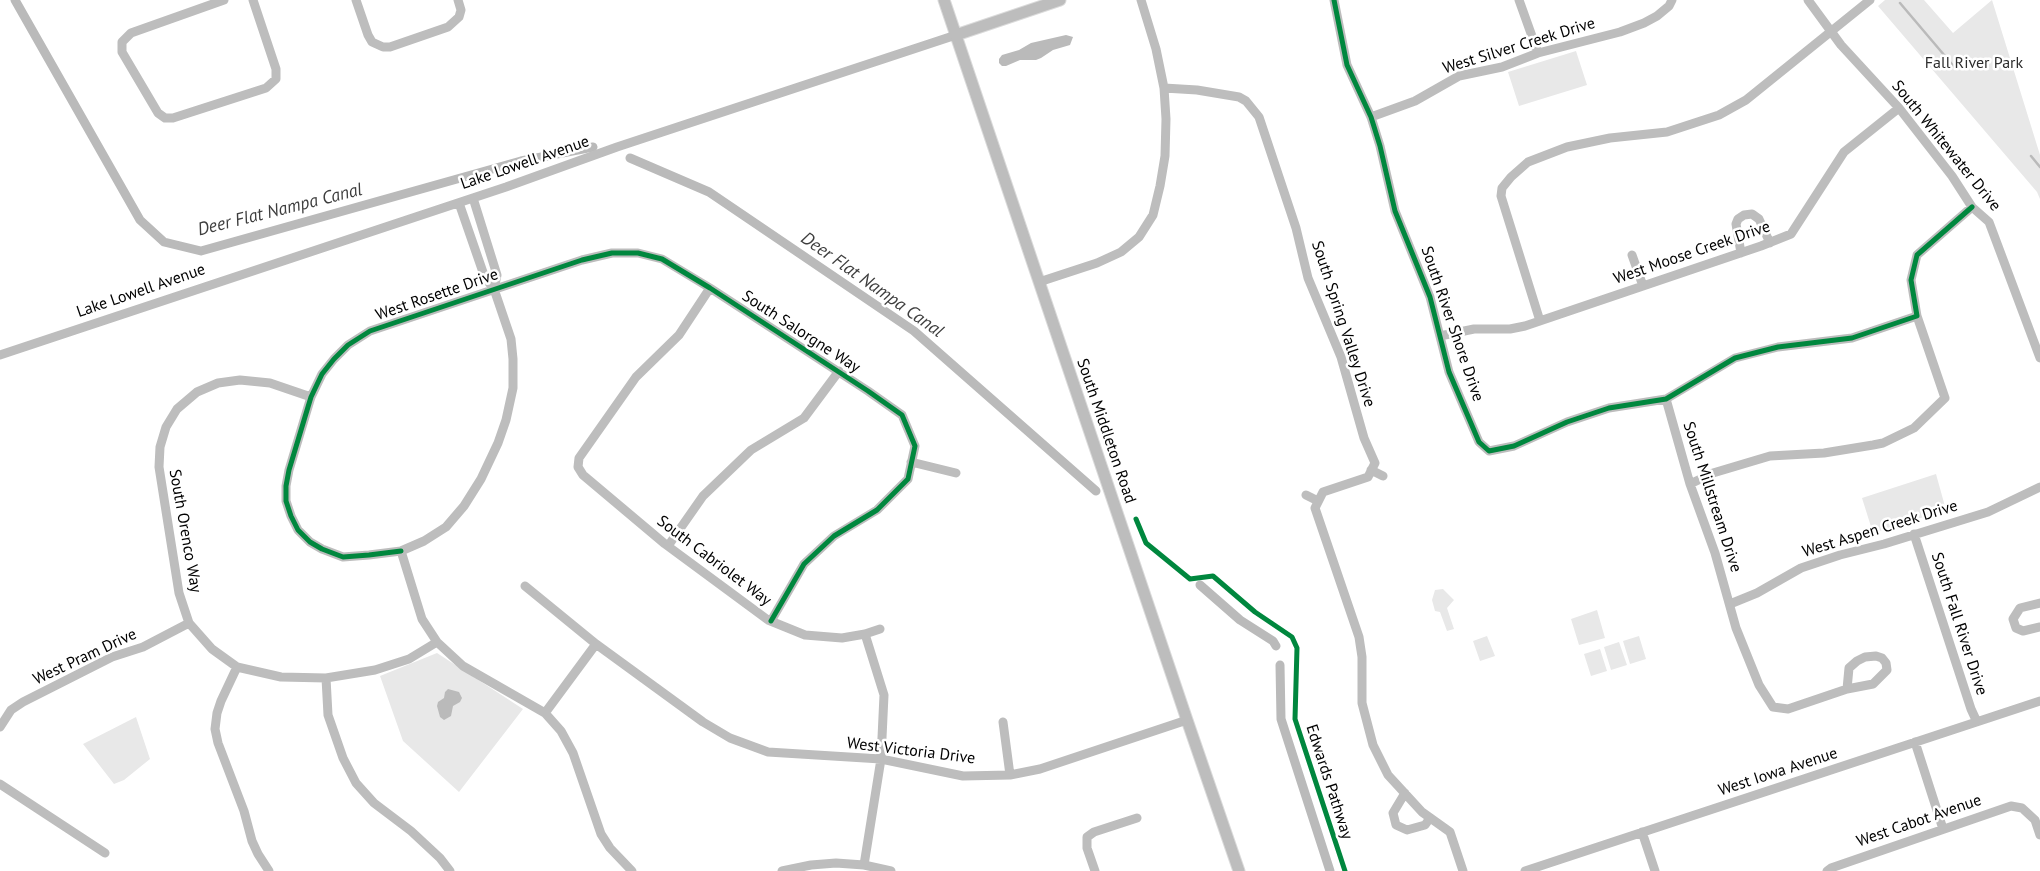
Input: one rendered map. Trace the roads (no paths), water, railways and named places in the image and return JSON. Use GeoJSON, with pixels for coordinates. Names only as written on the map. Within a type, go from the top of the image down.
{"type":"FeatureCollection","features":[{"type":"Feature","properties":{"kind":"main road","name":"South Middleton Road"},"geometry":{"type":"LineString","coordinates":[[944,0],[1186,720],[1239,871]]}},
{"type":"Feature","properties":{"kind":"main road","name":"Lake Lowell Avenue"},"geometry":{"type":"LineString","coordinates":[[956,35],[1060,0]]}},
{"type":"Feature","properties":{"kind":"street"},"geometry":{"type":"LineString","coordinates":[[224,0],[131,32],[122,42],[122,52],[158,113],[165,118],[173,118],[266,88],[276,79],[276,69],[253,0]]}},
{"type":"Feature","properties":{"kind":"street"},"geometry":{"type":"LineString","coordinates":[[356,0],[368,35],[377,46],[390,47],[448,27],[459,17],[461,10],[458,0]]}},
{"type":"Feature","properties":{"kind":"street"},"geometry":{"type":"LineString","coordinates":[[1039,282],[1097,263],[1121,252],[1139,237],[1153,216],[1165,156],[1166,119],[1164,88],[1156,49],[1141,0]]}},
{"type":"Feature","properties":{"kind":"street","name":"South River Shore Drive"},"geometry":{"type":"LineString","coordinates":[[1334,0],[1347,65],[1371,116],[1395,211],[1430,297],[1449,372],[1479,442],[1489,450],[1514,446],[1567,422],[1609,408],[1666,399]]}},
{"type":"Feature","properties":{"kind":"street"},"geometry":{"type":"LineString","coordinates":[[1519,0],[1538,53]]}},
{"type":"Feature","properties":{"kind":"street","name":"West Silver Creek Drive"},"geometry":{"type":"LineString","coordinates":[[1371,116],[1415,101],[1459,76],[1502,66],[1538,53],[1620,32],[1644,23],[1657,16],[1669,6],[1672,0]]}},
{"type":"Feature","properties":{"kind":"street","name":"South Whitewater Drive"},"geometry":{"type":"LineString","coordinates":[[1808,0],[1841,45],[1899,108],[1952,176],[1972,206],[1989,222],[2040,358]]}},
{"type":"Feature","properties":{"kind":"street"},"geometry":{"type":"LineString","coordinates":[[1540,321],[1501,196],[1502,188],[1512,177],[1528,162],[1567,148],[1610,138],[1667,132],[1719,115],[1746,100],[1870,0]]}},
{"type":"Feature","properties":{"kind":"street","name":"Lake Lowell Avenue"},"geometry":{"type":"LineString","coordinates":[[0,356],[459,203],[617,147],[956,35]]}},
{"type":"Feature","properties":{"kind":"street","name":"South Spring Valley Drive"},"geometry":{"type":"LineString","coordinates":[[1164,88],[1197,90],[1239,97],[1246,101],[1259,118],[1296,228],[1308,278],[1341,357],[1364,438],[1375,463],[1371,470]]}},
{"type":"Feature","properties":{"kind":"street","name":"West Moose Creek Drive"},"geometry":{"type":"LineString","coordinates":[[1440,336],[1474,329],[1510,329],[1540,321],[1792,234],[1844,152],[1899,108]]}},
{"type":"Feature","properties":{"kind":"street"},"geometry":{"type":"LineString","coordinates":[[473,198],[497,275],[494,289]]}},
{"type":"Feature","properties":{"kind":"street"},"geometry":{"type":"LineString","coordinates":[[459,203],[485,278],[494,289]]}},
{"type":"Feature","properties":{"kind":"street"},"geometry":{"type":"LineString","coordinates":[[1690,484],[1713,473],[1770,456],[1824,453],[1883,443],[1914,428],[1945,398],[1917,316],[1911,280],[1917,255],[1972,206]]}},
{"type":"Feature","properties":{"kind":"street"},"geometry":{"type":"LineString","coordinates":[[1741,253],[1736,224],[1738,218],[1744,215],[1752,214],[1759,219],[1770,243]]}},
{"type":"Feature","properties":{"kind":"street","name":"West Rosette Drive"},"geometry":{"type":"LineString","coordinates":[[494,289],[511,339],[513,388],[506,420],[498,443],[481,479],[464,506],[446,527],[424,542],[401,551],[369,556],[343,557],[310,542],[298,530],[286,500],[288,470],[311,397],[322,374],[348,345],[370,331],[494,289],[582,260],[612,253],[638,253]]}},
{"type":"Feature","properties":{"kind":"street","name":"South Salorgne Way"},"geometry":{"type":"LineString","coordinates":[[638,253],[662,259],[839,371],[902,415],[915,446],[908,479],[877,510],[834,536],[804,564],[771,622]]}},
{"type":"Feature","properties":{"kind":"street"},"geometry":{"type":"LineString","coordinates":[[1632,255],[1643,286]]}},
{"type":"Feature","properties":{"kind":"street","name":"South Cabriolet Way"},"geometry":{"type":"LineString","coordinates":[[710,288],[679,334],[636,377],[579,458],[578,467],[582,475],[668,546],[771,622],[805,635],[842,638],[865,634],[880,628]]}},
{"type":"Feature","properties":{"kind":"street"},"geometry":{"type":"LineString","coordinates":[[1666,399],[1734,358],[1778,347],[1852,338],[1917,316]]}},
{"type":"Feature","properties":{"kind":"street"},"geometry":{"type":"LineString","coordinates":[[668,546],[703,496],[751,450],[804,418],[839,371]]}},
{"type":"Feature","properties":{"kind":"street","name":"South Orenco Way"},"geometry":{"type":"LineString","coordinates":[[311,397],[270,383],[240,380],[218,383],[197,392],[177,409],[166,427],[160,447],[159,467],[179,593],[189,623],[212,648],[237,667],[281,677],[326,678],[384,667],[409,659],[437,642]]}},
{"type":"Feature","properties":{"kind":"street","name":"South Millstream Drive"},"geometry":{"type":"LineString","coordinates":[[1666,399],[1690,484],[1716,553],[1736,628],[1759,685],[1773,707],[1788,709],[1847,689],[1864,687],[1878,681],[1887,670],[1886,663],[1882,658],[1876,656],[1864,657],[1856,661],[1849,668],[1847,689]]}},
{"type":"Feature","properties":{"kind":"street"},"geometry":{"type":"LineString","coordinates":[[911,462],[956,473]]}},
{"type":"Feature","properties":{"kind":"street"},"geometry":{"type":"LineString","coordinates":[[1382,476],[1371,470],[1368,477],[1323,492],[1316,508],[1359,638],[1362,657],[1362,702],[1373,745],[1388,775],[1430,818],[1450,832],[1463,871]]}},
{"type":"Feature","properties":{"kind":"street","name":"West Aspen Creek Drive"},"geometry":{"type":"LineString","coordinates":[[1730,604],[1758,593],[1801,568],[1988,512],[2040,487]]}},
{"type":"Feature","properties":{"kind":"street"},"geometry":{"type":"LineString","coordinates":[[1306,495],[1318,501]]}},
{"type":"Feature","properties":{"kind":"street","name":"South Fall River Drive"},"geometry":{"type":"LineString","coordinates":[[1914,534],[1971,709],[1977,722]]}},
{"type":"Feature","properties":{"kind":"street"},"geometry":{"type":"LineString","coordinates":[[401,551],[422,619],[437,642],[463,666],[544,713],[561,731],[573,754],[601,834],[610,848],[632,871]]}},
{"type":"Feature","properties":{"kind":"street","name":"West Victoria Drive"},"geometry":{"type":"LineString","coordinates":[[525,586],[596,644],[703,722],[730,738],[768,752],[881,759],[963,776],[1010,775],[1040,769],[1186,720]]}},
{"type":"Feature","properties":{"kind":"street"},"geometry":{"type":"LineString","coordinates":[[2040,603],[2020,608],[2013,619],[2016,628],[2023,631],[2040,627]]}},
{"type":"Feature","properties":{"kind":"street","name":"West Pram Drive"},"geometry":{"type":"LineString","coordinates":[[0,727],[11,710],[23,702],[112,657],[151,643],[189,623]]}},
{"type":"Feature","properties":{"kind":"street"},"geometry":{"type":"LineString","coordinates":[[864,865],[881,759],[884,695],[865,634]]}},
{"type":"Feature","properties":{"kind":"street"},"geometry":{"type":"LineString","coordinates":[[544,713],[596,644]]}},
{"type":"Feature","properties":{"kind":"street"},"geometry":{"type":"LineString","coordinates":[[237,667],[221,701],[215,729],[218,743],[244,811],[252,842],[269,871]]}},
{"type":"Feature","properties":{"kind":"street"},"geometry":{"type":"LineString","coordinates":[[326,678],[328,715],[343,758],[356,783],[374,803],[411,831],[444,869]]}},
{"type":"Feature","properties":{"kind":"street","name":"West Iowa Avenue"},"geometry":{"type":"LineString","coordinates":[[1524,871],[2040,701]]}},
{"type":"Feature","properties":{"kind":"street"},"geometry":{"type":"LineString","coordinates":[[1003,722],[1010,775]]}},
{"type":"Feature","properties":{"kind":"street"},"geometry":{"type":"LineString","coordinates":[[1915,742],[1944,829]]}},
{"type":"Feature","properties":{"kind":"street"},"geometry":{"type":"LineString","coordinates":[[0,784],[105,853]]}},
{"type":"Feature","properties":{"kind":"street"},"geometry":{"type":"LineString","coordinates":[[1405,793],[1393,813],[1396,825],[1407,830],[1425,825],[1430,818]]}},
{"type":"Feature","properties":{"kind":"street","name":"West Cabot Avenue"},"geometry":{"type":"LineString","coordinates":[[1827,871],[2011,806],[2022,808],[2035,820],[2040,835]]}},
{"type":"Feature","properties":{"kind":"street"},"geometry":{"type":"LineString","coordinates":[[1095,871],[1087,848],[1087,837],[1094,832],[1137,818]]}},
{"type":"Feature","properties":{"kind":"street"},"geometry":{"type":"LineString","coordinates":[[1642,832],[1655,871]]}},
{"type":"Feature","properties":{"kind":"street"},"geometry":{"type":"LineString","coordinates":[[782,871],[811,865],[864,865],[891,871]]}},
{"type":"Feature","properties":{"kind":"waterway","name":"Deer Flat Nampa Canal"},"geometry":{"type":"LineString","coordinates":[[15,0],[140,220],[164,242],[201,251],[521,161],[593,147]]}},
{"type":"Feature","properties":{"kind":"waterway"},"geometry":{"type":"LineString","coordinates":[[1900,3],[1956,69]]}},
{"type":"Feature","properties":{"kind":"waterway"},"geometry":{"type":"LineString","coordinates":[[2031,156],[2040,167]]}},
{"type":"Feature","properties":{"kind":"waterway","name":"Deer Flat Nampa Canal"},"geometry":{"type":"LineString","coordinates":[[630,158],[709,192],[914,331],[1096,491]]}},
{"type":"Feature","properties":{"kind":"waterway"},"geometry":{"type":"LineString","coordinates":[[1200,585],[1240,620],[1273,641],[1276,646]]}},
{"type":"Feature","properties":{"kind":"waterway"},"geometry":{"type":"LineString","coordinates":[[1280,665],[1281,719],[1330,871]]}},
{"type":"Feature","properties":{"kind":"park label","name":"Fall River Park"},"geometry":{"type":"Point","coordinates":[1974,63]}}]}
